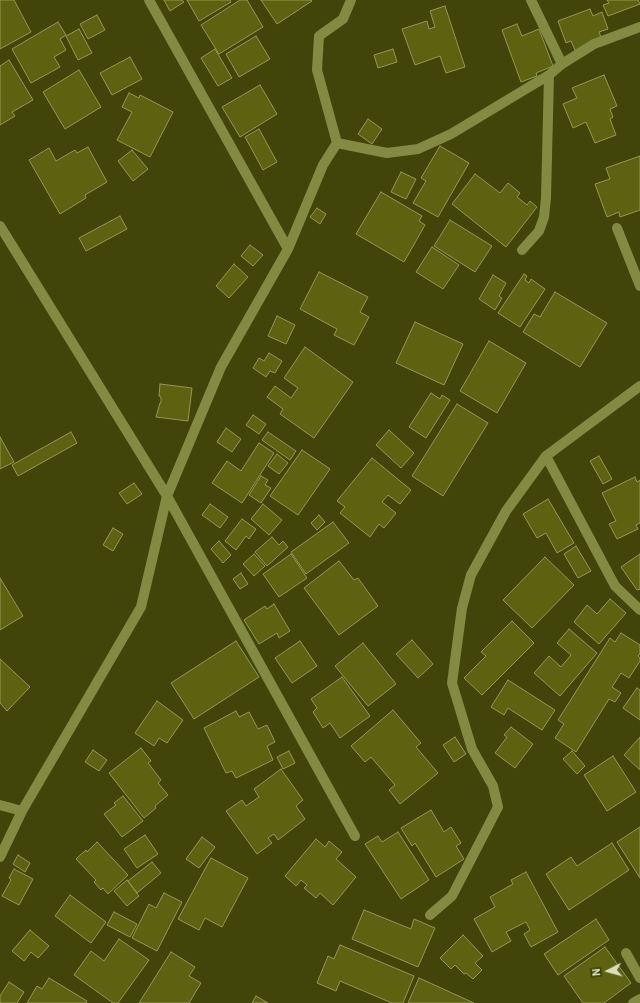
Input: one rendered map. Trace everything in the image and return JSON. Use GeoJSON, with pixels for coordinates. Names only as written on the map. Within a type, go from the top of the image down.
{"type":"FeatureCollection","features":[{"type":"Feature","properties":{"kind":"street"},"geometry":{"type":"LineString","coordinates":[[149,0],[288,249]]}},
{"type":"Feature","properties":{"kind":"street"},"geometry":{"type":"LineString","coordinates":[[0,857],[22,811],[142,607],[166,496],[221,367],[288,249],[323,165],[337,143],[317,70],[319,36],[342,19],[351,0]]}},
{"type":"Feature","properties":{"kind":"street"},"geometry":{"type":"LineString","coordinates":[[531,0],[562,64]]}},
{"type":"Feature","properties":{"kind":"street"},"geometry":{"type":"LineString","coordinates":[[337,143],[387,153],[418,149],[451,134],[549,75],[562,64],[594,44],[640,27]]}},
{"type":"Feature","properties":{"kind":"street"},"geometry":{"type":"LineString","coordinates":[[522,250],[539,231],[544,217],[546,198],[549,75]]}},
{"type":"Feature","properties":{"kind":"street"},"geometry":{"type":"LineString","coordinates":[[0,226],[166,496],[355,836]]}},
{"type":"Feature","properties":{"kind":"street"},"geometry":{"type":"LineString","coordinates":[[617,228],[640,286]]}},
{"type":"Feature","properties":{"kind":"street"},"geometry":{"type":"LineString","coordinates":[[430,915],[452,896],[498,806],[493,786],[472,749],[452,683],[462,608],[471,575],[506,511],[546,456],[640,386]]}},
{"type":"Feature","properties":{"kind":"street"},"geometry":{"type":"LineString","coordinates":[[546,456],[615,586],[640,610]]}},
{"type":"Feature","properties":{"kind":"street"},"geometry":{"type":"LineString","coordinates":[[0,804],[22,811]]}},
{"type":"Feature","properties":{"kind":"street"},"geometry":{"type":"LineString","coordinates":[[626,953],[640,978]]}},
{"type":"Feature","properties":{"kind":"street"},"geometry":{"type":"LineString","coordinates":[[633,1003],[640,999]]}},
{"type":"Feature","properties":{"kind":"building"},"geometry":{"type":"Polygon","coordinates":[[[0,0],[14,0],[31,32],[0,49],[0,0]]]}},
{"type":"Feature","properties":{"kind":"building"},"geometry":{"type":"Polygon","coordinates":[[[164,0],[182,0],[184,2],[170,11],[164,0]]]}},
{"type":"Feature","properties":{"kind":"building"},"geometry":{"type":"Polygon","coordinates":[[[187,0],[230,0],[231,2],[199,21],[187,0]]]}},
{"type":"Feature","properties":{"kind":"building"},"geometry":{"type":"Polygon","coordinates":[[[240,0],[247,0],[263,27],[219,54],[201,25],[240,0]]]}},
{"type":"Feature","properties":{"kind":"building"},"geometry":{"type":"Polygon","coordinates":[[[261,0],[311,0],[312,1],[277,24],[261,0]]]}},
{"type":"Feature","properties":{"kind":"building"},"geometry":{"type":"Polygon","coordinates":[[[607,0],[638,0],[640,4],[608,16],[603,5],[609,3],[607,0]]]}},
{"type":"Feature","properties":{"kind":"building"},"geometry":{"type":"Polygon","coordinates":[[[445,6],[465,67],[446,73],[440,56],[415,65],[402,29],[427,21],[429,29],[435,27],[430,11],[445,6]]]}},
{"type":"Feature","properties":{"kind":"building"},"geometry":{"type":"Polygon","coordinates":[[[590,9],[593,16],[602,12],[608,29],[599,32],[602,40],[575,50],[571,41],[566,43],[558,21],[590,9]]]}},
{"type":"Feature","properties":{"kind":"building"},"geometry":{"type":"Polygon","coordinates":[[[97,15],[105,30],[88,39],[80,24],[97,15]]]}},
{"type":"Feature","properties":{"kind":"building"},"geometry":{"type":"Polygon","coordinates":[[[58,22],[66,35],[60,39],[66,50],[54,57],[60,67],[31,83],[12,49],[58,22]]]}},
{"type":"Feature","properties":{"kind":"building"},"geometry":{"type":"Polygon","coordinates":[[[517,24],[522,36],[539,29],[553,66],[536,73],[537,76],[521,82],[502,30],[517,24]]]}},
{"type":"Feature","properties":{"kind":"building"},"geometry":{"type":"Polygon","coordinates":[[[79,29],[92,53],[78,60],[66,36],[79,29]]]}},
{"type":"Feature","properties":{"kind":"building"},"geometry":{"type":"Polygon","coordinates":[[[256,36],[270,59],[239,77],[226,54],[256,36]]]}},
{"type":"Feature","properties":{"kind":"building"},"geometry":{"type":"Polygon","coordinates":[[[215,49],[232,78],[218,86],[201,58],[215,49]]]}},
{"type":"Feature","properties":{"kind":"building"},"geometry":{"type":"Polygon","coordinates":[[[393,49],[397,62],[378,68],[374,55],[393,49]]]}},
{"type":"Feature","properties":{"kind":"building"},"geometry":{"type":"Polygon","coordinates":[[[130,57],[142,79],[112,95],[100,73],[130,57]]]}},
{"type":"Feature","properties":{"kind":"building"},"geometry":{"type":"Polygon","coordinates":[[[9,60],[33,100],[12,112],[15,116],[0,125],[0,66],[9,60]]]}},
{"type":"Feature","properties":{"kind":"building"},"geometry":{"type":"Polygon","coordinates":[[[79,70],[101,107],[65,129],[43,92],[79,70]]]}},
{"type":"Feature","properties":{"kind":"building"},"geometry":{"type":"Polygon","coordinates":[[[604,75],[617,106],[610,109],[613,117],[610,119],[616,135],[595,143],[586,122],[573,128],[563,104],[577,98],[572,88],[604,75]]]}},
{"type":"Feature","properties":{"kind":"building"},"geometry":{"type":"Polygon","coordinates":[[[260,85],[277,114],[240,137],[222,107],[260,85]]]}},
{"type":"Feature","properties":{"kind":"building"},"geometry":{"type":"Polygon","coordinates":[[[129,93],[139,98],[140,95],[173,112],[150,157],[117,140],[132,112],[122,107],[129,93]]]}},
{"type":"Feature","properties":{"kind":"building"},"geometry":{"type":"Polygon","coordinates":[[[368,119],[382,129],[372,144],[358,134],[368,119]]]}},
{"type":"Feature","properties":{"kind":"building"},"geometry":{"type":"Polygon","coordinates":[[[259,129],[277,162],[263,170],[245,137],[259,129]]]}},
{"type":"Feature","properties":{"kind":"building"},"geometry":{"type":"Polygon","coordinates":[[[440,146],[469,163],[438,217],[413,203],[426,181],[421,178],[440,146]]]}},
{"type":"Feature","properties":{"kind":"building"},"geometry":{"type":"Polygon","coordinates":[[[88,147],[107,182],[85,195],[86,198],[60,214],[29,160],[49,148],[56,161],[75,150],[77,153],[88,147]]]}},
{"type":"Feature","properties":{"kind":"building"},"geometry":{"type":"Polygon","coordinates":[[[132,150],[148,169],[133,181],[118,161],[132,150]]]}},
{"type":"Feature","properties":{"kind":"building"},"geometry":{"type":"Polygon","coordinates":[[[640,156],[640,210],[620,217],[619,212],[607,217],[595,184],[610,179],[606,168],[640,156]]]}},
{"type":"Feature","properties":{"kind":"building"},"geometry":{"type":"Polygon","coordinates":[[[401,172],[416,179],[406,199],[391,192],[401,172]]]}},
{"type":"Feature","properties":{"kind":"building"},"geometry":{"type":"Polygon","coordinates":[[[475,174],[500,193],[508,183],[520,193],[517,197],[527,205],[530,201],[537,207],[506,247],[452,204],[475,174]]]}},
{"type":"Feature","properties":{"kind":"building"},"geometry":{"type":"Polygon","coordinates":[[[381,192],[422,216],[419,221],[425,225],[404,262],[356,234],[381,192]]]}},
{"type":"Feature","properties":{"kind":"building"},"geometry":{"type":"Polygon","coordinates":[[[317,208],[326,214],[320,224],[310,217],[317,208]]]}},
{"type":"Feature","properties":{"kind":"building"},"geometry":{"type":"Polygon","coordinates":[[[120,216],[127,229],[86,251],[79,238],[120,216]]]}},
{"type":"Feature","properties":{"kind":"building"},"geometry":{"type":"Polygon","coordinates":[[[450,220],[492,246],[475,272],[434,246],[450,220]]]}},
{"type":"Feature","properties":{"kind":"building"},"geometry":{"type":"Polygon","coordinates":[[[250,245],[263,255],[253,266],[241,256],[250,245]]]}},
{"type":"Feature","properties":{"kind":"building"},"geometry":{"type":"Polygon","coordinates":[[[432,247],[459,265],[443,289],[416,272],[432,247]]]}},
{"type":"Feature","properties":{"kind":"building"},"geometry":{"type":"Polygon","coordinates":[[[234,264],[248,277],[229,298],[216,286],[234,264]]]}},
{"type":"Feature","properties":{"kind":"building"},"geometry":{"type":"Polygon","coordinates":[[[319,272],[368,297],[360,312],[369,317],[354,345],[334,335],[337,329],[300,309],[319,272]]]}},
{"type":"Feature","properties":{"kind":"building"},"geometry":{"type":"Polygon","coordinates":[[[524,274],[527,276],[525,280],[529,283],[531,279],[545,289],[520,327],[498,313],[524,274]]]}},
{"type":"Feature","properties":{"kind":"building"},"geometry":{"type":"Polygon","coordinates":[[[493,275],[506,283],[499,296],[502,298],[495,310],[479,299],[493,275]]]}},
{"type":"Feature","properties":{"kind":"building"},"geometry":{"type":"Polygon","coordinates":[[[555,292],[607,323],[580,367],[523,332],[534,314],[540,317],[555,292]]]}},
{"type":"Feature","properties":{"kind":"building"},"geometry":{"type":"Polygon","coordinates":[[[277,316],[295,325],[286,344],[268,336],[277,316]]]}},
{"type":"Feature","properties":{"kind":"building"},"geometry":{"type":"Polygon","coordinates":[[[415,322],[463,344],[444,385],[396,363],[415,322]]]}},
{"type":"Feature","properties":{"kind":"building"},"geometry":{"type":"Polygon","coordinates":[[[489,341],[526,363],[497,413],[460,391],[489,341]]]}},
{"type":"Feature","properties":{"kind":"building"},"geometry":{"type":"Polygon","coordinates":[[[305,347],[353,382],[314,438],[280,414],[283,409],[267,397],[275,386],[291,398],[298,388],[284,378],[305,347]]]}},
{"type":"Feature","properties":{"kind":"building"},"geometry":{"type":"Polygon","coordinates":[[[269,353],[282,361],[275,373],[270,371],[266,377],[253,368],[259,358],[264,361],[269,353]]]}},
{"type":"Feature","properties":{"kind":"building"},"geometry":{"type":"Polygon","coordinates":[[[160,384],[192,388],[188,421],[156,417],[161,403],[161,397],[159,396],[160,384]]]}},
{"type":"Feature","properties":{"kind":"building"},"geometry":{"type":"Polygon","coordinates":[[[431,393],[440,399],[442,395],[450,400],[426,438],[409,427],[431,393]]]}},
{"type":"Feature","properties":{"kind":"building"},"geometry":{"type":"Polygon","coordinates":[[[457,404],[488,423],[443,496],[412,476],[457,404]]]}},
{"type":"Feature","properties":{"kind":"building"},"geometry":{"type":"Polygon","coordinates":[[[253,415],[266,424],[259,434],[246,425],[253,415]]]}},
{"type":"Feature","properties":{"kind":"building"},"geometry":{"type":"Polygon","coordinates":[[[226,428],[241,439],[232,452],[217,442],[226,428]]]}},
{"type":"Feature","properties":{"kind":"building"},"geometry":{"type":"Polygon","coordinates":[[[389,430],[414,453],[401,468],[376,445],[389,430]]]}},
{"type":"Feature","properties":{"kind":"building"},"geometry":{"type":"Polygon","coordinates":[[[71,432],[77,443],[18,476],[12,465],[71,432]]]}},
{"type":"Feature","properties":{"kind":"building"},"geometry":{"type":"Polygon","coordinates":[[[268,432],[296,451],[290,460],[262,440],[268,432]]]}},
{"type":"Feature","properties":{"kind":"building"},"geometry":{"type":"Polygon","coordinates":[[[0,437],[14,462],[0,469],[0,437]]]}},
{"type":"Feature","properties":{"kind":"building"},"geometry":{"type":"Polygon","coordinates":[[[259,443],[274,453],[242,503],[212,483],[227,461],[241,471],[259,443]]]}},
{"type":"Feature","properties":{"kind":"building"},"geometry":{"type":"Polygon","coordinates":[[[302,450],[330,469],[298,515],[270,496],[302,450]]]}},
{"type":"Feature","properties":{"kind":"building"},"geometry":{"type":"Polygon","coordinates":[[[277,454],[288,463],[279,474],[268,466],[277,454]]]}},
{"type":"Feature","properties":{"kind":"building"},"geometry":{"type":"Polygon","coordinates":[[[599,456],[612,479],[603,484],[590,461],[599,456]]]}},
{"type":"Feature","properties":{"kind":"building"},"geometry":{"type":"Polygon","coordinates":[[[372,458],[411,490],[400,504],[388,495],[382,502],[396,513],[384,528],[379,524],[370,537],[340,513],[345,507],[337,501],[372,458]]]}},
{"type":"Feature","properties":{"kind":"building"},"geometry":{"type":"Polygon","coordinates":[[[261,476],[268,480],[265,485],[271,488],[261,503],[249,495],[261,476]]]}},
{"type":"Feature","properties":{"kind":"building"},"geometry":{"type":"Polygon","coordinates":[[[635,477],[637,482],[640,480],[640,523],[636,525],[638,529],[617,539],[609,524],[616,521],[602,493],[635,477]]]}},
{"type":"Feature","properties":{"kind":"building"},"geometry":{"type":"Polygon","coordinates":[[[134,483],[142,494],[127,504],[119,493],[134,483]]]}},
{"type":"Feature","properties":{"kind":"building"},"geometry":{"type":"Polygon","coordinates":[[[548,499],[574,543],[557,553],[546,533],[537,538],[523,514],[548,499]]]}},
{"type":"Feature","properties":{"kind":"building"},"geometry":{"type":"Polygon","coordinates":[[[210,504],[228,517],[220,528],[202,515],[210,504]]]}},
{"type":"Feature","properties":{"kind":"building"},"geometry":{"type":"Polygon","coordinates":[[[263,504],[282,520],[269,535],[251,519],[263,504]]]}},
{"type":"Feature","properties":{"kind":"building"},"geometry":{"type":"Polygon","coordinates":[[[319,515],[325,522],[317,530],[311,523],[319,515]]]}},
{"type":"Feature","properties":{"kind":"building"},"geometry":{"type":"Polygon","coordinates":[[[242,519],[256,529],[249,539],[246,536],[236,550],[225,541],[242,519]]]}},
{"type":"Feature","properties":{"kind":"building"},"geometry":{"type":"Polygon","coordinates":[[[333,522],[349,543],[306,574],[291,552],[333,522]]]}},
{"type":"Feature","properties":{"kind":"building"},"geometry":{"type":"Polygon","coordinates":[[[113,528],[123,534],[113,551],[103,545],[113,528]]]}},
{"type":"Feature","properties":{"kind":"building"},"geometry":{"type":"Polygon","coordinates":[[[272,537],[279,545],[283,541],[288,547],[267,566],[255,552],[272,537]]]}},
{"type":"Feature","properties":{"kind":"building"},"geometry":{"type":"Polygon","coordinates":[[[219,541],[231,555],[223,563],[211,549],[219,541]]]}},
{"type":"Feature","properties":{"kind":"building"},"geometry":{"type":"Polygon","coordinates":[[[576,546],[591,571],[578,578],[564,554],[576,546]]]}},
{"type":"Feature","properties":{"kind":"building"},"geometry":{"type":"Polygon","coordinates":[[[254,554],[265,566],[254,576],[243,564],[254,554]]]}},
{"type":"Feature","properties":{"kind":"building"},"geometry":{"type":"Polygon","coordinates":[[[291,554],[307,578],[279,597],[263,574],[291,554]]]}},
{"type":"Feature","properties":{"kind":"building"},"geometry":{"type":"Polygon","coordinates":[[[640,554],[640,589],[637,590],[621,567],[640,554]]]}},
{"type":"Feature","properties":{"kind":"building"},"geometry":{"type":"Polygon","coordinates":[[[545,557],[574,585],[532,628],[503,600],[545,557]]]}},
{"type":"Feature","properties":{"kind":"building"},"geometry":{"type":"Polygon","coordinates":[[[339,561],[354,580],[358,578],[378,606],[339,635],[304,588],[339,561]]]}},
{"type":"Feature","properties":{"kind":"building"},"geometry":{"type":"Polygon","coordinates":[[[241,573],[248,584],[240,589],[233,579],[241,573]]]}},
{"type":"Feature","properties":{"kind":"building"},"geometry":{"type":"Polygon","coordinates":[[[0,578],[23,616],[0,630],[0,578]]]}},
{"type":"Feature","properties":{"kind":"building"},"geometry":{"type":"Polygon","coordinates":[[[610,599],[626,613],[599,644],[574,622],[587,605],[597,614],[610,599]]]}},
{"type":"Feature","properties":{"kind":"building"},"geometry":{"type":"Polygon","coordinates":[[[274,604],[290,631],[279,638],[277,633],[259,644],[244,620],[265,606],[267,609],[274,604]]]}},
{"type":"Feature","properties":{"kind":"building"},"geometry":{"type":"Polygon","coordinates":[[[512,621],[534,643],[482,695],[464,678],[486,656],[481,652],[512,621]]]}},
{"type":"Feature","properties":{"kind":"building"},"geometry":{"type":"Polygon","coordinates":[[[569,629],[597,653],[560,696],[534,673],[549,656],[561,667],[571,655],[557,643],[569,629]]]}},
{"type":"Feature","properties":{"kind":"building"},"geometry":{"type":"Polygon","coordinates":[[[621,633],[640,645],[640,654],[638,656],[640,661],[629,678],[621,673],[612,687],[621,693],[615,702],[609,699],[576,752],[555,738],[564,724],[558,720],[610,638],[615,642],[621,633]]]}},
{"type":"Feature","properties":{"kind":"building"},"geometry":{"type":"Polygon","coordinates":[[[412,640],[433,664],[418,678],[396,654],[412,640]]]}},
{"type":"Feature","properties":{"kind":"building"},"geometry":{"type":"Polygon","coordinates":[[[236,641],[259,677],[194,719],[171,683],[236,641]]]}},
{"type":"Feature","properties":{"kind":"building"},"geometry":{"type":"Polygon","coordinates":[[[300,641],[317,666],[292,683],[275,658],[300,641]]]}},
{"type":"Feature","properties":{"kind":"building"},"geometry":{"type":"Polygon","coordinates":[[[363,643],[396,684],[368,706],[335,666],[363,643]]]}},
{"type":"Feature","properties":{"kind":"building"},"geometry":{"type":"Polygon","coordinates":[[[0,659],[30,687],[7,711],[0,703],[0,659]]]}},
{"type":"Feature","properties":{"kind":"building"},"geometry":{"type":"Polygon","coordinates":[[[342,677],[370,716],[340,738],[330,723],[323,728],[313,712],[317,708],[311,699],[342,677]]]}},
{"type":"Feature","properties":{"kind":"building"},"geometry":{"type":"Polygon","coordinates":[[[508,680],[555,710],[542,730],[508,708],[504,715],[491,707],[508,680]]]}},
{"type":"Feature","properties":{"kind":"building"},"geometry":{"type":"Polygon","coordinates":[[[637,688],[640,690],[640,720],[623,708],[637,688]]]}},
{"type":"Feature","properties":{"kind":"building"},"geometry":{"type":"Polygon","coordinates":[[[157,701],[183,720],[167,743],[159,738],[154,746],[135,733],[157,701]]]}},
{"type":"Feature","properties":{"kind":"building"},"geometry":{"type":"Polygon","coordinates":[[[393,710],[421,743],[416,747],[438,773],[400,804],[389,790],[395,785],[371,757],[365,762],[351,746],[393,710]]]}},
{"type":"Feature","properties":{"kind":"building"},"geometry":{"type":"Polygon","coordinates":[[[236,711],[239,717],[249,712],[258,729],[267,725],[275,742],[267,746],[273,760],[236,778],[232,771],[226,773],[204,728],[236,711]]]}},
{"type":"Feature","properties":{"kind":"building"},"geometry":{"type":"Polygon","coordinates":[[[511,727],[533,744],[515,768],[495,753],[507,737],[504,735],[511,727]]]}},
{"type":"Feature","properties":{"kind":"building"},"geometry":{"type":"Polygon","coordinates":[[[455,737],[466,754],[454,762],[443,745],[455,737]]]}},
{"type":"Feature","properties":{"kind":"building"},"geometry":{"type":"Polygon","coordinates":[[[640,737],[640,770],[624,755],[640,737]]]}},
{"type":"Feature","properties":{"kind":"building"},"geometry":{"type":"Polygon","coordinates":[[[141,748],[151,761],[148,763],[161,780],[158,783],[168,795],[144,818],[109,773],[141,748]]]}},
{"type":"Feature","properties":{"kind":"building"},"geometry":{"type":"Polygon","coordinates":[[[93,750],[107,760],[99,771],[85,762],[93,750]]]}},
{"type":"Feature","properties":{"kind":"building"},"geometry":{"type":"Polygon","coordinates":[[[289,751],[295,763],[283,769],[277,757],[289,751]]]}},
{"type":"Feature","properties":{"kind":"building"},"geometry":{"type":"Polygon","coordinates":[[[572,751],[585,766],[577,774],[563,759],[572,751]]]}},
{"type":"Feature","properties":{"kind":"building"},"geometry":{"type":"Polygon","coordinates":[[[613,756],[636,792],[607,811],[584,775],[613,756]]]}},
{"type":"Feature","properties":{"kind":"building"},"geometry":{"type":"Polygon","coordinates":[[[281,769],[303,800],[296,806],[305,819],[278,840],[274,834],[268,838],[272,843],[257,854],[226,811],[242,800],[246,806],[259,797],[254,789],[281,769]]]}},
{"type":"Feature","properties":{"kind":"building"},"geometry":{"type":"Polygon","coordinates":[[[123,796],[143,821],[122,837],[104,814],[116,805],[114,803],[123,796]]]}},
{"type":"Feature","properties":{"kind":"building"},"geometry":{"type":"Polygon","coordinates":[[[431,810],[444,832],[451,827],[461,843],[456,846],[464,859],[436,877],[415,843],[412,846],[401,828],[431,810]]]}},
{"type":"Feature","properties":{"kind":"building"},"geometry":{"type":"Polygon","coordinates":[[[640,827],[640,878],[617,842],[640,827]]]}},
{"type":"Feature","properties":{"kind":"building"},"geometry":{"type":"Polygon","coordinates":[[[398,832],[429,880],[401,899],[365,844],[378,836],[382,842],[398,832]]]}},
{"type":"Feature","properties":{"kind":"building"},"geometry":{"type":"Polygon","coordinates":[[[145,835],[158,854],[137,868],[124,849],[145,835]]]}},
{"type":"Feature","properties":{"kind":"building"},"geometry":{"type":"Polygon","coordinates":[[[202,837],[215,847],[199,868],[186,859],[202,837]]]}},
{"type":"Feature","properties":{"kind":"building"},"geometry":{"type":"Polygon","coordinates":[[[316,839],[325,847],[329,841],[342,852],[336,859],[356,877],[333,905],[320,893],[316,898],[304,888],[307,885],[301,880],[296,886],[285,876],[316,839]]]}},
{"type":"Feature","properties":{"kind":"building"},"geometry":{"type":"Polygon","coordinates":[[[97,842],[128,875],[108,894],[103,888],[101,890],[94,882],[96,880],[76,859],[86,850],[87,852],[97,842]]]}},
{"type":"Feature","properties":{"kind":"building"},"geometry":{"type":"Polygon","coordinates":[[[612,843],[629,870],[569,910],[546,874],[571,857],[577,866],[612,843]]]}},
{"type":"Feature","properties":{"kind":"building"},"geometry":{"type":"Polygon","coordinates":[[[18,855],[30,863],[25,872],[13,864],[18,855]]]}},
{"type":"Feature","properties":{"kind":"building"},"geometry":{"type":"Polygon","coordinates":[[[211,858],[248,878],[222,927],[205,918],[199,930],[178,919],[211,858]]]}},
{"type":"Feature","properties":{"kind":"building"},"geometry":{"type":"Polygon","coordinates":[[[152,862],[161,873],[137,893],[128,881],[152,862]]]}},
{"type":"Feature","properties":{"kind":"building"},"geometry":{"type":"Polygon","coordinates":[[[14,869],[33,879],[19,905],[2,896],[11,880],[9,878],[14,869]]]}},
{"type":"Feature","properties":{"kind":"building"},"geometry":{"type":"Polygon","coordinates":[[[526,872],[558,932],[531,947],[524,934],[530,930],[526,922],[506,932],[511,941],[492,952],[474,919],[495,907],[490,897],[513,884],[511,880],[526,872]]]}},
{"type":"Feature","properties":{"kind":"building"},"geometry":{"type":"Polygon","coordinates":[[[127,880],[139,896],[127,906],[114,891],[127,880]]]}},
{"type":"Feature","properties":{"kind":"building"},"geometry":{"type":"Polygon","coordinates":[[[164,893],[182,902],[157,951],[132,938],[149,904],[156,908],[164,893]]]}},
{"type":"Feature","properties":{"kind":"building"},"geometry":{"type":"Polygon","coordinates":[[[70,895],[106,922],[91,943],[55,916],[70,895]]]}},
{"type":"Feature","properties":{"kind":"building"},"geometry":{"type":"Polygon","coordinates":[[[364,910],[411,929],[414,919],[435,928],[418,967],[352,939],[364,910]]]}},
{"type":"Feature","properties":{"kind":"building"},"geometry":{"type":"Polygon","coordinates":[[[114,912],[137,924],[130,937],[107,925],[114,912]]]}},
{"type":"Feature","properties":{"kind":"building"},"geometry":{"type":"Polygon","coordinates":[[[596,919],[609,940],[558,975],[544,954],[596,919]]]}},
{"type":"Feature","properties":{"kind":"building"},"geometry":{"type":"Polygon","coordinates":[[[30,930],[49,946],[38,958],[31,952],[24,961],[12,951],[30,930]]]}},
{"type":"Feature","properties":{"kind":"building"},"geometry":{"type":"Polygon","coordinates":[[[463,935],[483,956],[475,963],[482,970],[473,979],[466,973],[464,974],[455,965],[451,969],[440,958],[463,935]]]}},
{"type":"Feature","properties":{"kind":"building"},"geometry":{"type":"Polygon","coordinates":[[[119,939],[149,960],[118,1003],[113,1003],[74,975],[91,951],[104,961],[119,939]]]}},
{"type":"Feature","properties":{"kind":"building"},"geometry":{"type":"Polygon","coordinates":[[[340,945],[414,976],[403,1003],[392,1003],[340,981],[336,991],[317,983],[328,956],[334,959],[340,945]]]}},
{"type":"Feature","properties":{"kind":"building"},"geometry":{"type":"Polygon","coordinates":[[[605,947],[631,983],[604,1003],[583,1003],[564,976],[605,947]]]}},
{"type":"Feature","properties":{"kind":"building"},"geometry":{"type":"Polygon","coordinates":[[[171,952],[195,967],[189,976],[201,983],[189,1003],[139,1003],[171,952]]]}},
{"type":"Feature","properties":{"kind":"building"},"geometry":{"type":"Polygon","coordinates":[[[49,978],[87,1001],[86,1003],[27,1003],[37,986],[42,989],[49,978]]]}},
{"type":"Feature","properties":{"kind":"building"},"geometry":{"type":"Polygon","coordinates":[[[419,978],[474,1003],[408,1003],[419,978]]]}},
{"type":"Feature","properties":{"kind":"building"},"geometry":{"type":"Polygon","coordinates":[[[9,982],[24,992],[17,1003],[0,1003],[0,996],[9,982]]]}},
{"type":"Feature","properties":{"kind":"building"},"geometry":{"type":"Polygon","coordinates":[[[256,996],[268,1003],[252,1003],[256,996]]]}}]}
